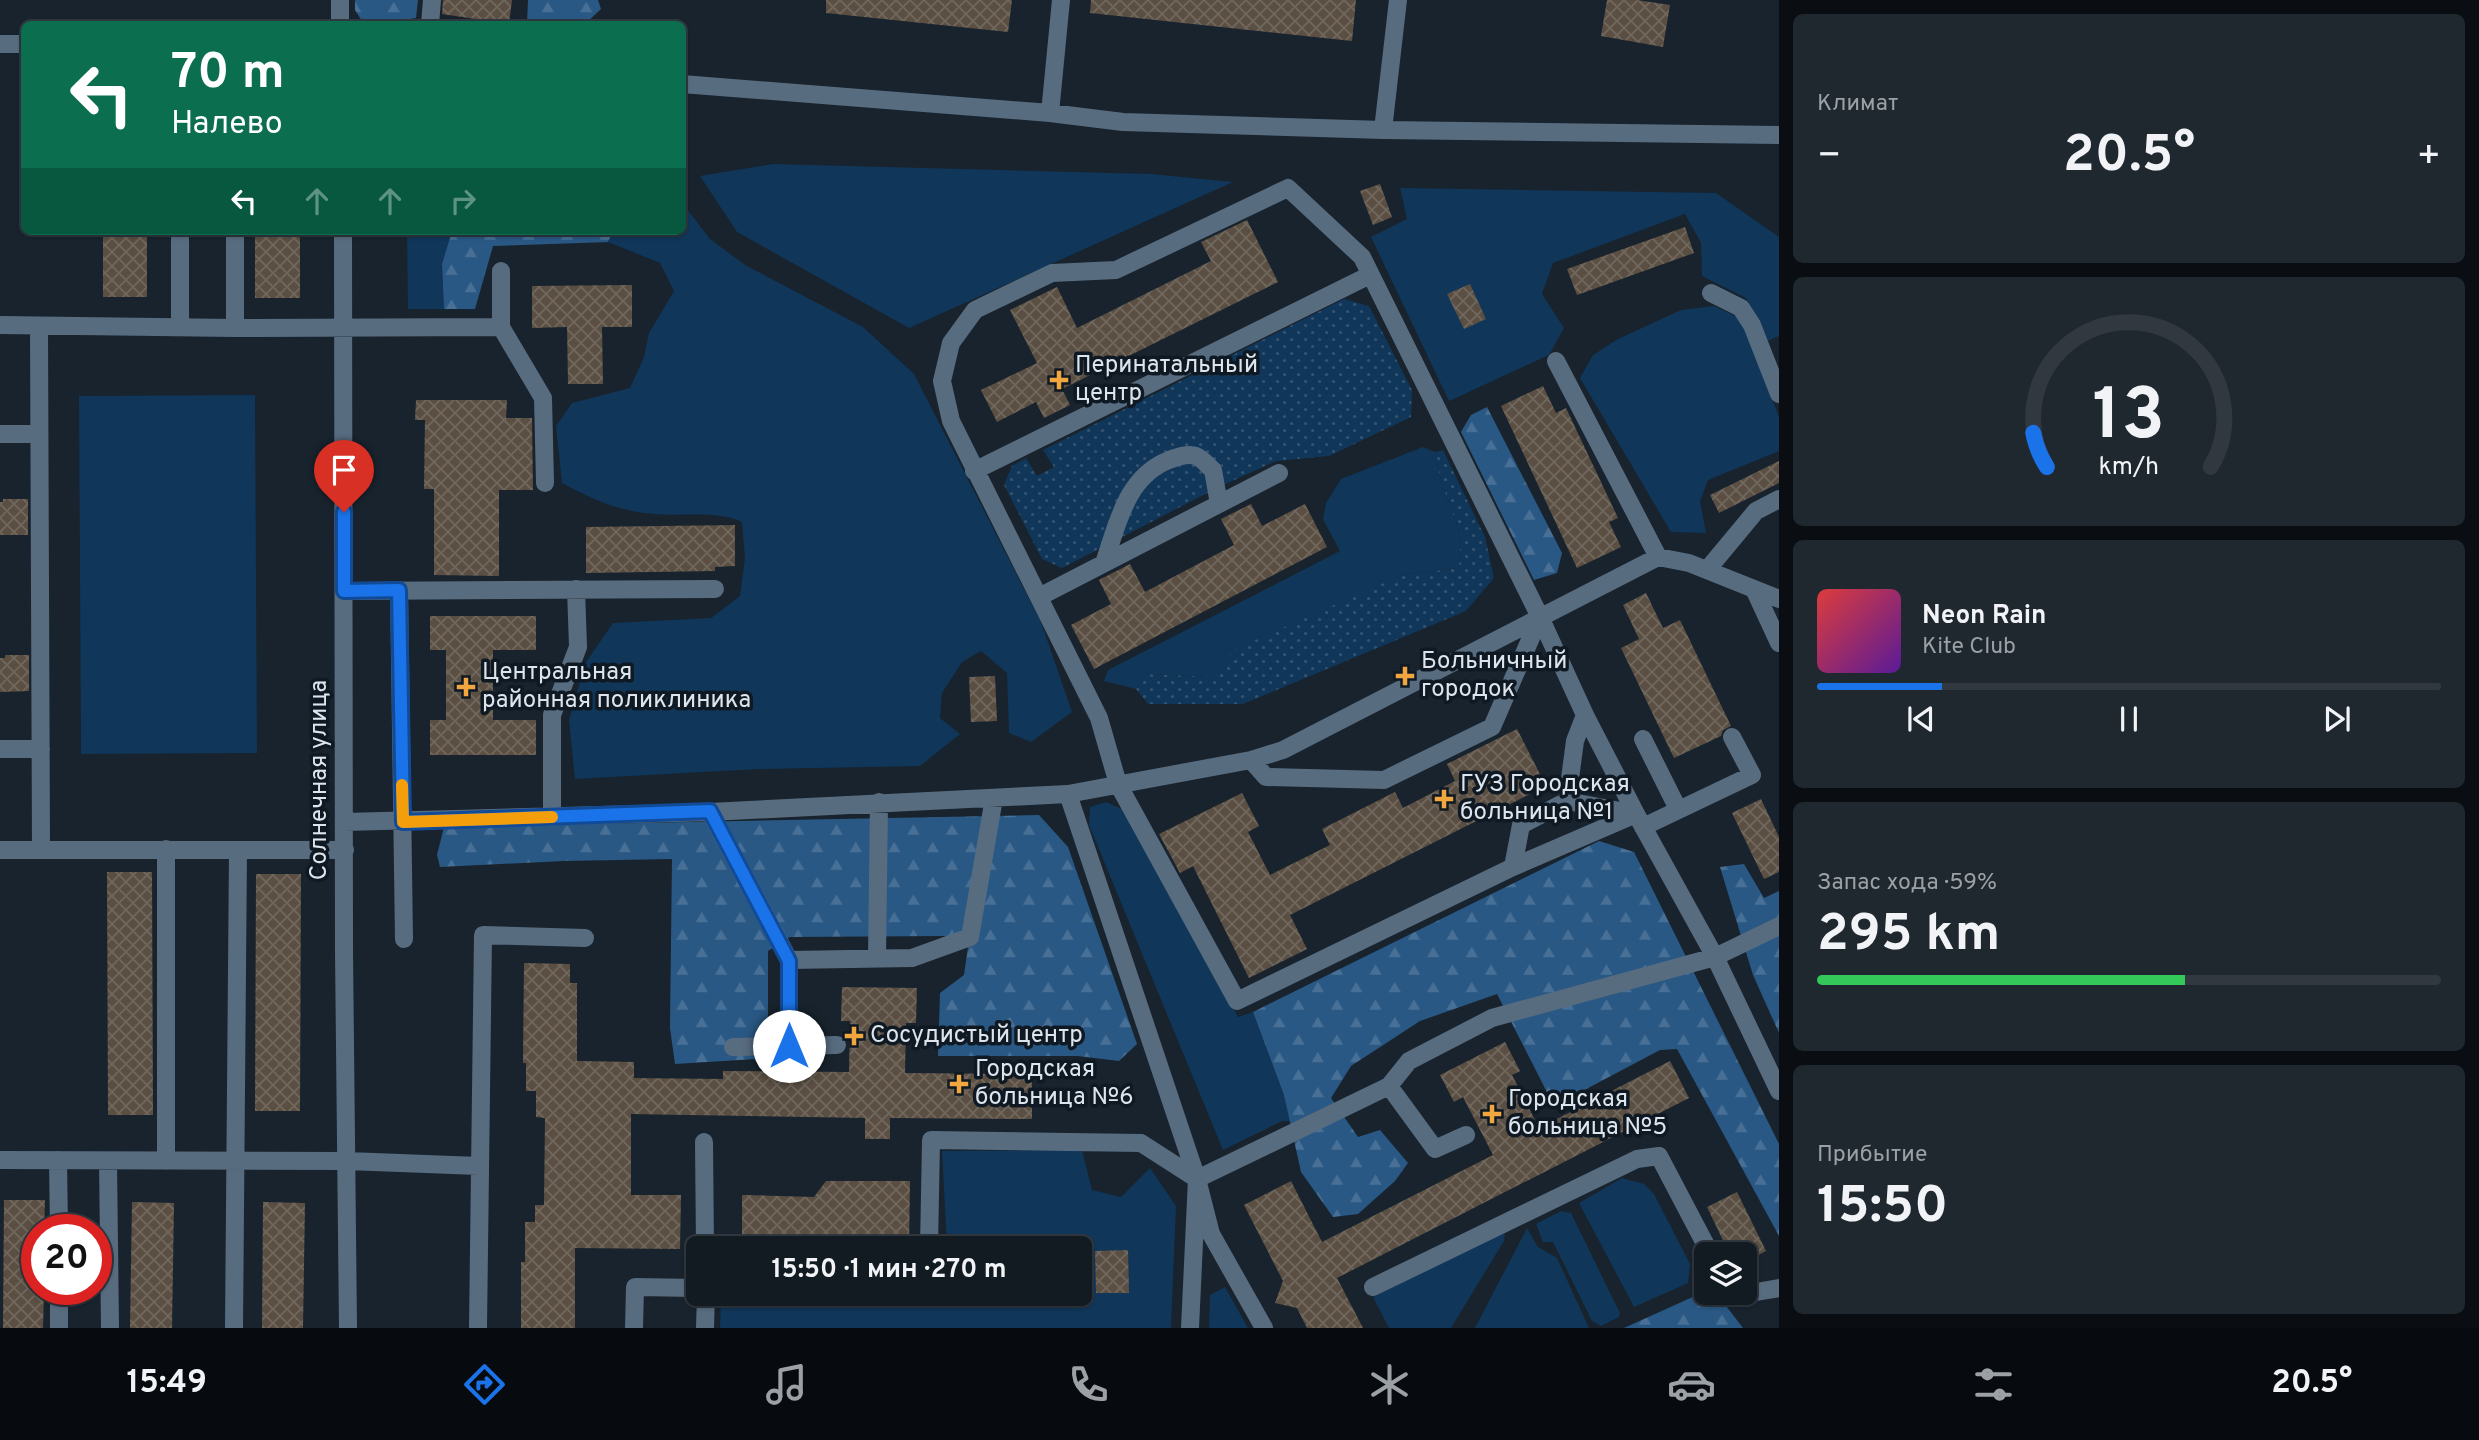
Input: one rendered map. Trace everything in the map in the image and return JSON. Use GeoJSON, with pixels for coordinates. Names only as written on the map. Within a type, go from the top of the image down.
{"type":"FeatureCollection","features":[{"type":"Feature","properties":{"kind":"street"},"geometry":{"type":"LineString","coordinates":[[340,0],[340,21]]}},
{"type":"Feature","properties":{"kind":"street"},"geometry":{"type":"LineString","coordinates":[[430,21],[432,0]]}},
{"type":"Feature","properties":{"kind":"street"},"geometry":{"type":"LineString","coordinates":[[1050,113],[1061,0]]}},
{"type":"Feature","properties":{"kind":"street"},"geometry":{"type":"LineString","coordinates":[[1383,130],[1398,0]]}},
{"type":"Feature","properties":{"kind":"street"},"geometry":{"type":"LineString","coordinates":[[0,44],[21,44]]}},
{"type":"Feature","properties":{"kind":"street"},"geometry":{"type":"LineString","coordinates":[[686,84],[1050,113],[1124,122],[1383,130],[1779,135]]}},
{"type":"Feature","properties":{"kind":"street"},"geometry":{"type":"LineString","coordinates":[[1732,737],[1752,775],[1678,809],[1639,821],[1513,867],[1237,1001],[1118,784],[1099,718],[951,421],[942,381],[951,343],[975,310],[1052,273],[1116,270],[1288,188],[1362,257],[1540,617],[1585,715],[1639,821],[1715,957],[1779,1091]]}},
{"type":"Feature","properties":{"kind":"street"},"geometry":{"type":"LineString","coordinates":[[180,235],[180,327]]}},
{"type":"Feature","properties":{"kind":"street"},"geometry":{"type":"LineString","coordinates":[[235,235],[235,328]]}},
{"type":"Feature","properties":{"kind":"street","name":"Солнечная улица"},"geometry":{"type":"LineString","coordinates":[[343,235],[348,1328]]}},
{"type":"Feature","properties":{"kind":"street"},"geometry":{"type":"LineString","coordinates":[[501,271],[501,327],[543,398],[545,483]]}},
{"type":"Feature","properties":{"kind":"street"},"geometry":{"type":"LineString","coordinates":[[974,471],[1370,275]]}},
{"type":"Feature","properties":{"kind":"street"},"geometry":{"type":"LineString","coordinates":[[1711,293],[1741,308],[1752,324],[1779,394]]}},
{"type":"Feature","properties":{"kind":"street"},"geometry":{"type":"LineString","coordinates":[[0,325],[501,327]]}},
{"type":"Feature","properties":{"kind":"street"},"geometry":{"type":"LineString","coordinates":[[39,326],[41,850]]}},
{"type":"Feature","properties":{"kind":"street"},"geometry":{"type":"LineString","coordinates":[[1556,362],[1658,557]]}},
{"type":"Feature","properties":{"kind":"street"},"geometry":{"type":"LineString","coordinates":[[0,434],[40,434]]}},
{"type":"Feature","properties":{"kind":"street"},"geometry":{"type":"LineString","coordinates":[[1104,563],[1127,498],[1142,475],[1164,462],[1179,456],[1196,456],[1213,470],[1219,504]]}},
{"type":"Feature","properties":{"kind":"street"},"geometry":{"type":"LineString","coordinates":[[1039,597],[1279,473]]}},
{"type":"Feature","properties":{"kind":"street"},"geometry":{"type":"LineString","coordinates":[[1707,570],[1756,511],[1779,499]]}},
{"type":"Feature","properties":{"kind":"street"},"geometry":{"type":"LineString","coordinates":[[345,822],[710,811],[1068,794],[1251,760],[1283,750],[1658,557],[1689,563],[1779,599]]}},
{"type":"Feature","properties":{"kind":"street"},"geometry":{"type":"LineString","coordinates":[[552,817],[552,715],[578,647],[576,589]]}},
{"type":"Feature","properties":{"kind":"street"},"geometry":{"type":"LineString","coordinates":[[344,591],[715,589]]}},
{"type":"Feature","properties":{"kind":"street"},"geometry":{"type":"LineString","coordinates":[[1754,589],[1779,643]]}},
{"type":"Feature","properties":{"kind":"street"},"geometry":{"type":"LineString","coordinates":[[399,590],[404,939]]}},
{"type":"Feature","properties":{"kind":"street"},"geometry":{"type":"LineString","coordinates":[[1251,760],[1266,777],[1384,780],[1492,727],[1540,617]]}},
{"type":"Feature","properties":{"kind":"street"},"geometry":{"type":"LineString","coordinates":[[1567,801],[1574,741],[1585,715]]}},
{"type":"Feature","properties":{"kind":"street"},"geometry":{"type":"LineString","coordinates":[[1643,739],[1678,809]]}},
{"type":"Feature","properties":{"kind":"street"},"geometry":{"type":"LineString","coordinates":[[0,749],[40,749]]}},
{"type":"Feature","properties":{"kind":"street"},"geometry":{"type":"LineString","coordinates":[[1068,794],[1196,1180],[1211,1234],[1264,1328]]}},
{"type":"Feature","properties":{"kind":"street"},"geometry":{"type":"LineString","coordinates":[[789,961],[912,958],[970,937],[994,798]]}},
{"type":"Feature","properties":{"kind":"street"},"geometry":{"type":"LineString","coordinates":[[1513,867],[1521,825],[1567,801],[1639,821]]}},
{"type":"Feature","properties":{"kind":"street"},"geometry":{"type":"LineString","coordinates":[[877,958],[879,802]]}},
{"type":"Feature","properties":{"kind":"street"},"geometry":{"type":"LineString","coordinates":[[710,811],[789,961],[789,1046]]}},
{"type":"Feature","properties":{"kind":"street"},"geometry":{"type":"LineString","coordinates":[[166,849],[166,1161]]}},
{"type":"Feature","properties":{"kind":"street"},"geometry":{"type":"LineString","coordinates":[[0,850],[345,850]]}},
{"type":"Feature","properties":{"kind":"street"},"geometry":{"type":"LineString","coordinates":[[234,1328],[238,850]]}},
{"type":"Feature","properties":{"kind":"street"},"geometry":{"type":"LineString","coordinates":[[1196,1180],[1389,1086],[1409,1061],[1492,1018],[1715,957],[1779,926]]}},
{"type":"Feature","properties":{"kind":"street"},"geometry":{"type":"LineString","coordinates":[[478,1328],[483,935],[585,938]]}},
{"type":"Feature","properties":{"kind":"street"},"geometry":{"type":"LineString","coordinates":[[733,1046],[837,1045]]}},
{"type":"Feature","properties":{"kind":"street"},"geometry":{"type":"LineString","coordinates":[[1389,1086],[1435,1149],[1466,1135]]}},
{"type":"Feature","properties":{"kind":"street"},"geometry":{"type":"LineString","coordinates":[[929,1236],[931,1140],[1141,1143],[1196,1180]]}},
{"type":"Feature","properties":{"kind":"street"},"geometry":{"type":"LineString","coordinates":[[704,1142],[705,1236]]}},
{"type":"Feature","properties":{"kind":"street"},"geometry":{"type":"LineString","coordinates":[[1373,1287],[1637,1159],[1659,1156],[1704,1242]]}},
{"type":"Feature","properties":{"kind":"street"},"geometry":{"type":"LineString","coordinates":[[0,1160],[347,1161],[479,1166]]}},
{"type":"Feature","properties":{"kind":"street"},"geometry":{"type":"LineString","coordinates":[[58,1160],[59,1214]]}},
{"type":"Feature","properties":{"kind":"street"},"geometry":{"type":"LineString","coordinates":[[108,1161],[110,1328]]}},
{"type":"Feature","properties":{"kind":"street"},"geometry":{"type":"LineString","coordinates":[[1190,1328],[1196,1180]]}},
{"type":"Feature","properties":{"kind":"street"},"geometry":{"type":"LineString","coordinates":[[634,1328],[635,1287],[686,1288]]}},
{"type":"Feature","properties":{"kind":"street"},"geometry":{"type":"LineString","coordinates":[[1757,1292],[1779,1288]]}},
{"type":"Feature","properties":{"kind":"street"},"geometry":{"type":"LineString","coordinates":[[59,1305],[59,1328]]}},
{"type":"Feature","properties":{"kind":"street"},"geometry":{"type":"LineString","coordinates":[[705,1328],[706,1306]]}},
{"type":"Feature","properties":{"kind":"shaded area"},"geometry":{"type":"Polygon","coordinates":[[[773,164],[1151,174],[1233,182],[909,328],[737,232],[700,176],[773,164]]]}},
{"type":"Feature","properties":{"kind":"shaded area"},"geometry":{"type":"Polygon","coordinates":[[[1400,188],[1716,193],[1779,237],[1779,336],[1768,341],[1746,298],[1702,276],[1701,243],[1685,214],[1553,263],[1542,294],[1564,328],[1549,355],[1449,401],[1371,237],[1407,219],[1400,188]]]}},
{"type":"Feature","properties":{"kind":"shaded area"},"geometry":{"type":"Polygon","coordinates":[[[686,208],[710,239],[745,265],[863,327],[914,374],[1041,622],[1072,712],[1031,742],[1009,733],[1007,673],[981,651],[962,662],[942,693],[940,718],[960,734],[920,766],[758,769],[575,779],[569,720],[586,662],[613,623],[711,618],[740,596],[745,558],[742,522],[721,516],[630,511],[595,499],[562,483],[556,426],[572,403],[630,388],[644,357],[649,333],[674,291],[660,263],[608,242],[611,235],[686,235],[686,208]]]}},
{"type":"Feature","properties":{"kind":"shaded area"},"geometry":{"type":"Polygon","coordinates":[[[407,235],[451,235],[442,264],[444,309],[408,309],[407,235]]]}},
{"type":"Feature","properties":{"kind":"shaded area"},"geometry":{"type":"Polygon","coordinates":[[[1344,299],[1369,306],[1412,390],[1411,417],[1329,456],[1276,461],[1217,488],[1062,568],[1042,559],[1004,485],[1012,466],[1026,458],[1037,476],[1054,467],[1043,450],[1344,299]]]}},
{"type":"Feature","properties":{"kind":"shaded area"},"geometry":{"type":"Polygon","coordinates":[[[1714,306],[1742,319],[1779,417],[1779,451],[1708,480],[1700,501],[1706,533],[1671,532],[1580,378],[1593,355],[1618,339],[1681,310],[1714,306]]]}},
{"type":"Feature","properties":{"kind":"shaded area"},"geometry":{"type":"Polygon","coordinates":[[[255,395],[257,753],[81,754],[79,396],[255,395]]]}},
{"type":"Feature","properties":{"kind":"shaded area"},"geometry":{"type":"Polygon","coordinates":[[[1423,447],[1435,452],[1441,481],[1461,536],[1459,568],[1402,575],[1216,677],[1146,674],[1136,689],[1104,681],[1108,670],[1340,551],[1323,519],[1326,503],[1341,479],[1423,447]]]}},
{"type":"Feature","properties":{"kind":"shaded area"},"geometry":{"type":"Polygon","coordinates":[[[1443,450],[1485,537],[1494,578],[1466,611],[1243,704],[1148,704],[1136,689],[1145,674],[1215,677],[1233,650],[1402,575],[1459,568],[1461,536],[1441,481],[1435,452],[1443,450]]]}},
{"type":"Feature","properties":{"kind":"shaded area"},"geometry":{"type":"Polygon","coordinates":[[[1106,802],[1124,810],[1238,1017],[1253,1012],[1284,1095],[1290,1121],[1282,1121],[1223,1150],[1089,825],[1090,807],[1106,802]]]}},
{"type":"Feature","properties":{"kind":"shaded area"},"geometry":{"type":"Polygon","coordinates":[[[1082,1150],[1092,1190],[1121,1197],[1150,1168],[1176,1206],[1171,1328],[720,1328],[721,1306],[1092,1306],[1092,1236],[946,1236],[942,1151],[1082,1150]]]}},
{"type":"Feature","properties":{"kind":"shaded area"},"geometry":{"type":"Polygon","coordinates":[[[1622,1178],[1644,1184],[1654,1194],[1690,1264],[1688,1283],[1634,1307],[1579,1203],[1622,1178]]]}},
{"type":"Feature","properties":{"kind":"shaded area"},"geometry":{"type":"Polygon","coordinates":[[[1561,1211],[1571,1213],[1620,1313],[1619,1317],[1601,1326],[1592,1321],[1553,1242],[1543,1242],[1536,1224],[1561,1211]]]}},
{"type":"Feature","properties":{"kind":"shaded area"},"geometry":{"type":"Polygon","coordinates":[[[1527,1228],[1538,1247],[1557,1258],[1589,1328],[1475,1328],[1527,1228]]]}},
{"type":"Feature","properties":{"kind":"shaded area"},"geometry":{"type":"Polygon","coordinates":[[[1505,1230],[1504,1241],[1451,1328],[1389,1328],[1373,1297],[1505,1230]]]}},
{"type":"Feature","properties":{"kind":"shaded area"},"geometry":{"type":"Polygon","coordinates":[[[1225,1287],[1248,1328],[1209,1328],[1210,1295],[1225,1287]]]}},
{"type":"Feature","properties":{"kind":"green space"},"geometry":{"type":"Polygon","coordinates":[[[355,0],[418,0],[416,18],[398,21],[362,21],[355,10],[355,0]]]}},
{"type":"Feature","properties":{"kind":"green space"},"geometry":{"type":"Polygon","coordinates":[[[528,0],[598,0],[601,9],[588,21],[527,21],[528,0]]]}},
{"type":"Feature","properties":{"kind":"green space"},"geometry":{"type":"Polygon","coordinates":[[[451,235],[611,235],[608,242],[493,246],[475,309],[444,309],[442,264],[451,235]]]}},
{"type":"Feature","properties":{"kind":"green space"},"geometry":{"type":"Polygon","coordinates":[[[1487,407],[1562,553],[1557,573],[1534,580],[1461,432],[1471,415],[1487,407]]]}},
{"type":"Feature","properties":{"kind":"green space"},"geometry":{"type":"Polygon","coordinates":[[[1039,815],[1068,847],[1137,1044],[1119,1061],[1078,1056],[938,1056],[940,993],[964,975],[968,947],[945,936],[790,937],[768,951],[768,1016],[773,1058],[675,1064],[670,1028],[672,859],[440,867],[437,855],[444,827],[1039,815]]]}},
{"type":"Feature","properties":{"kind":"green space"},"geometry":{"type":"Polygon","coordinates":[[[1599,841],[1634,852],[1779,1144],[1779,1236],[1677,1049],[1660,1050],[1554,1106],[1497,994],[1420,1021],[1351,1066],[1331,1098],[1358,1137],[1380,1130],[1408,1163],[1395,1181],[1358,1214],[1333,1217],[1301,1172],[1284,1095],[1253,1012],[1599,841]]]}},
{"type":"Feature","properties":{"kind":"green space"},"geometry":{"type":"Polygon","coordinates":[[[1744,864],[1764,898],[1779,891],[1779,1033],[1753,975],[1720,867],[1744,864]]]}},
{"type":"Feature","properties":{"kind":"green space"},"geometry":{"type":"Polygon","coordinates":[[[1694,1296],[1694,1305],[1725,1305],[1743,1328],[1624,1328],[1694,1296]]]}},
{"type":"Feature","properties":{"kind":"building"},"geometry":{"type":"Polygon","coordinates":[[[443,0],[512,0],[509,21],[489,21],[442,14],[443,0]]]}},
{"type":"Feature","properties":{"kind":"building"},"geometry":{"type":"Polygon","coordinates":[[[826,0],[1012,0],[1008,32],[826,13],[826,0]]]}},
{"type":"Feature","properties":{"kind":"building"},"geometry":{"type":"Polygon","coordinates":[[[1091,0],[1356,0],[1352,41],[1090,13],[1091,0]]]}},
{"type":"Feature","properties":{"kind":"building"},"geometry":{"type":"Polygon","coordinates":[[[1607,0],[1637,0],[1670,5],[1663,47],[1601,36],[1607,0]]]}},
{"type":"Feature","properties":{"kind":"building"},"geometry":{"type":"Polygon","coordinates":[[[1380,184],[1392,217],[1373,225],[1360,191],[1380,184]]]}},
{"type":"Feature","properties":{"kind":"building"},"geometry":{"type":"Polygon","coordinates":[[[1247,220],[1278,282],[1062,389],[1070,405],[1044,418],[1036,402],[997,422],[981,390],[1037,363],[1010,310],[1057,287],[1077,328],[1211,261],[1201,242],[1247,220]]]}},
{"type":"Feature","properties":{"kind":"building"},"geometry":{"type":"Polygon","coordinates":[[[1685,227],[1694,253],[1577,295],[1567,269],[1685,227]]]}},
{"type":"Feature","properties":{"kind":"building"},"geometry":{"type":"Polygon","coordinates":[[[103,235],[147,235],[147,297],[103,297],[103,235]]]}},
{"type":"Feature","properties":{"kind":"building"},"geometry":{"type":"Polygon","coordinates":[[[255,235],[300,235],[300,298],[255,298],[255,235]]]}},
{"type":"Feature","properties":{"kind":"building"},"geometry":{"type":"Polygon","coordinates":[[[1470,284],[1486,319],[1464,329],[1447,294],[1470,284]]]}},
{"type":"Feature","properties":{"kind":"building"},"geometry":{"type":"Polygon","coordinates":[[[632,285],[632,327],[602,327],[603,384],[568,384],[567,327],[532,328],[532,286],[632,285]]]}},
{"type":"Feature","properties":{"kind":"building"},"geometry":{"type":"Polygon","coordinates":[[[1543,386],[1556,413],[1566,408],[1618,518],[1609,522],[1621,547],[1577,568],[1501,406],[1543,386]]]}},
{"type":"Feature","properties":{"kind":"building"},"geometry":{"type":"Polygon","coordinates":[[[416,400],[507,400],[506,418],[532,418],[533,490],[499,490],[499,576],[434,575],[434,489],[424,489],[425,420],[415,420],[416,400]]]}},
{"type":"Feature","properties":{"kind":"building"},"geometry":{"type":"Polygon","coordinates":[[[1779,461],[1779,483],[1719,513],[1710,495],[1779,461]]]}},
{"type":"Feature","properties":{"kind":"building"},"geometry":{"type":"Polygon","coordinates":[[[3,499],[28,499],[28,535],[0,535],[0,502],[3,502],[3,499]]]}},
{"type":"Feature","properties":{"kind":"building"},"geometry":{"type":"Polygon","coordinates":[[[1251,504],[1262,526],[1305,504],[1327,547],[1094,669],[1071,625],[1111,604],[1099,580],[1130,564],[1145,592],[1234,545],[1221,519],[1251,504]]]}},
{"type":"Feature","properties":{"kind":"building"},"geometry":{"type":"Polygon","coordinates":[[[735,525],[735,566],[715,567],[715,571],[586,573],[586,527],[735,525]]]}},
{"type":"Feature","properties":{"kind":"building"},"geometry":{"type":"Polygon","coordinates":[[[1646,593],[1663,628],[1680,620],[1731,726],[1723,730],[1721,736],[1674,758],[1621,648],[1639,639],[1623,605],[1646,593]]]}},
{"type":"Feature","properties":{"kind":"building"},"geometry":{"type":"Polygon","coordinates":[[[430,616],[536,616],[536,650],[493,650],[493,720],[536,720],[536,755],[430,755],[430,720],[446,720],[446,650],[430,650],[430,616]]]}},
{"type":"Feature","properties":{"kind":"building"},"geometry":{"type":"Polygon","coordinates":[[[5,655],[29,655],[29,691],[0,692],[0,658],[5,658],[5,655]]]}},
{"type":"Feature","properties":{"kind":"building"},"geometry":{"type":"Polygon","coordinates":[[[995,676],[997,721],[971,722],[969,677],[995,676]]]}},
{"type":"Feature","properties":{"kind":"building"},"geometry":{"type":"Polygon","coordinates":[[[1517,729],[1546,786],[1290,915],[1307,949],[1249,978],[1193,866],[1180,873],[1159,834],[1242,793],[1259,826],[1248,832],[1270,875],[1330,845],[1322,829],[1395,792],[1403,808],[1455,781],[1447,764],[1517,729]]]}},
{"type":"Feature","properties":{"kind":"building"},"geometry":{"type":"Polygon","coordinates":[[[1761,799],[1779,837],[1779,872],[1764,879],[1732,813],[1761,799]]]}},
{"type":"Feature","properties":{"kind":"building"},"geometry":{"type":"Polygon","coordinates":[[[107,872],[152,872],[153,1115],[108,1115],[107,872]]]}},
{"type":"Feature","properties":{"kind":"building"},"geometry":{"type":"Polygon","coordinates":[[[256,874],[301,874],[300,1111],[255,1111],[256,874]]]}},
{"type":"Feature","properties":{"kind":"building"},"geometry":{"type":"Polygon","coordinates":[[[524,963],[570,964],[570,983],[577,983],[577,1061],[634,1062],[634,1078],[723,1079],[723,1071],[849,1072],[850,1021],[841,1021],[842,987],[917,988],[916,1023],[906,1023],[905,1073],[1032,1074],[1032,1119],[890,1118],[890,1139],[865,1139],[865,1118],[631,1114],[631,1195],[681,1195],[680,1249],[575,1248],[575,1328],[521,1328],[521,1262],[525,1262],[525,1222],[535,1222],[535,1205],[544,1205],[545,1118],[536,1117],[536,1091],[526,1091],[526,1063],[523,1063],[524,963]]]}},
{"type":"Feature","properties":{"kind":"building"},"geometry":{"type":"Polygon","coordinates":[[[1505,1042],[1520,1071],[1512,1075],[1539,1128],[1670,1061],[1689,1098],[1337,1278],[1363,1328],[1307,1328],[1297,1308],[1275,1303],[1283,1281],[1244,1205],[1291,1181],[1322,1242],[1493,1155],[1463,1097],[1454,1102],[1440,1075],[1505,1042]]]}},
{"type":"Feature","properties":{"kind":"building"},"geometry":{"type":"Polygon","coordinates":[[[826,1181],[910,1181],[909,1236],[742,1236],[742,1195],[814,1197],[826,1181]]]}},
{"type":"Feature","properties":{"kind":"building"},"geometry":{"type":"Polygon","coordinates":[[[1737,1192],[1766,1251],[1757,1256],[1757,1242],[1724,1242],[1707,1207],[1737,1192]]]}},
{"type":"Feature","properties":{"kind":"building"},"geometry":{"type":"Polygon","coordinates":[[[4,1200],[45,1200],[45,1214],[21,1214],[21,1305],[44,1305],[43,1328],[3,1328],[4,1200]]]}},
{"type":"Feature","properties":{"kind":"building"},"geometry":{"type":"Polygon","coordinates":[[[132,1202],[174,1203],[172,1328],[130,1328],[132,1202]]]}},
{"type":"Feature","properties":{"kind":"building"},"geometry":{"type":"Polygon","coordinates":[[[263,1202],[305,1203],[303,1328],[262,1328],[263,1202]]]}},
{"type":"Feature","properties":{"kind":"building"},"geometry":{"type":"Polygon","coordinates":[[[1128,1250],[1129,1293],[1096,1293],[1095,1251],[1128,1250]]]}},
{"type":"Feature","properties":{"kind":"slow traffic"},"geometry":{"type":"LineString","coordinates":[[402,785],[403,822],[552,817]]}},
{"type":"Feature","properties":{"kind":"place","name":"Перинатальный центр"},"geometry":{"type":"Point","coordinates":[1059,380]}},
{"type":"Feature","properties":{"kind":"place","name":"Больничный городок"},"geometry":{"type":"Point","coordinates":[1405,676]}},
{"type":"Feature","properties":{"kind":"place","name":"Центральная районная поликлиника"},"geometry":{"type":"Point","coordinates":[466,687]}},
{"type":"Feature","properties":{"kind":"place","name":"ГУЗ Городская больница №1"},"geometry":{"type":"Point","coordinates":[1444,799]}},
{"type":"Feature","properties":{"kind":"place","name":"Сосудистый центр"},"geometry":{"type":"Point","coordinates":[854,1036]}},
{"type":"Feature","properties":{"kind":"place","name":"Городская больница №6"},"geometry":{"type":"Point","coordinates":[959,1084]}},
{"type":"Feature","properties":{"kind":"place","name":"Городская больница №5"},"geometry":{"type":"Point","coordinates":[1492,1114]}},
{"type":"Feature","properties":{"kind":"route"},"geometry":{"type":"LineString","coordinates":[[344,512],[344,591],[399,590],[403,822],[710,811],[789,961],[789,1046]]}}]}
